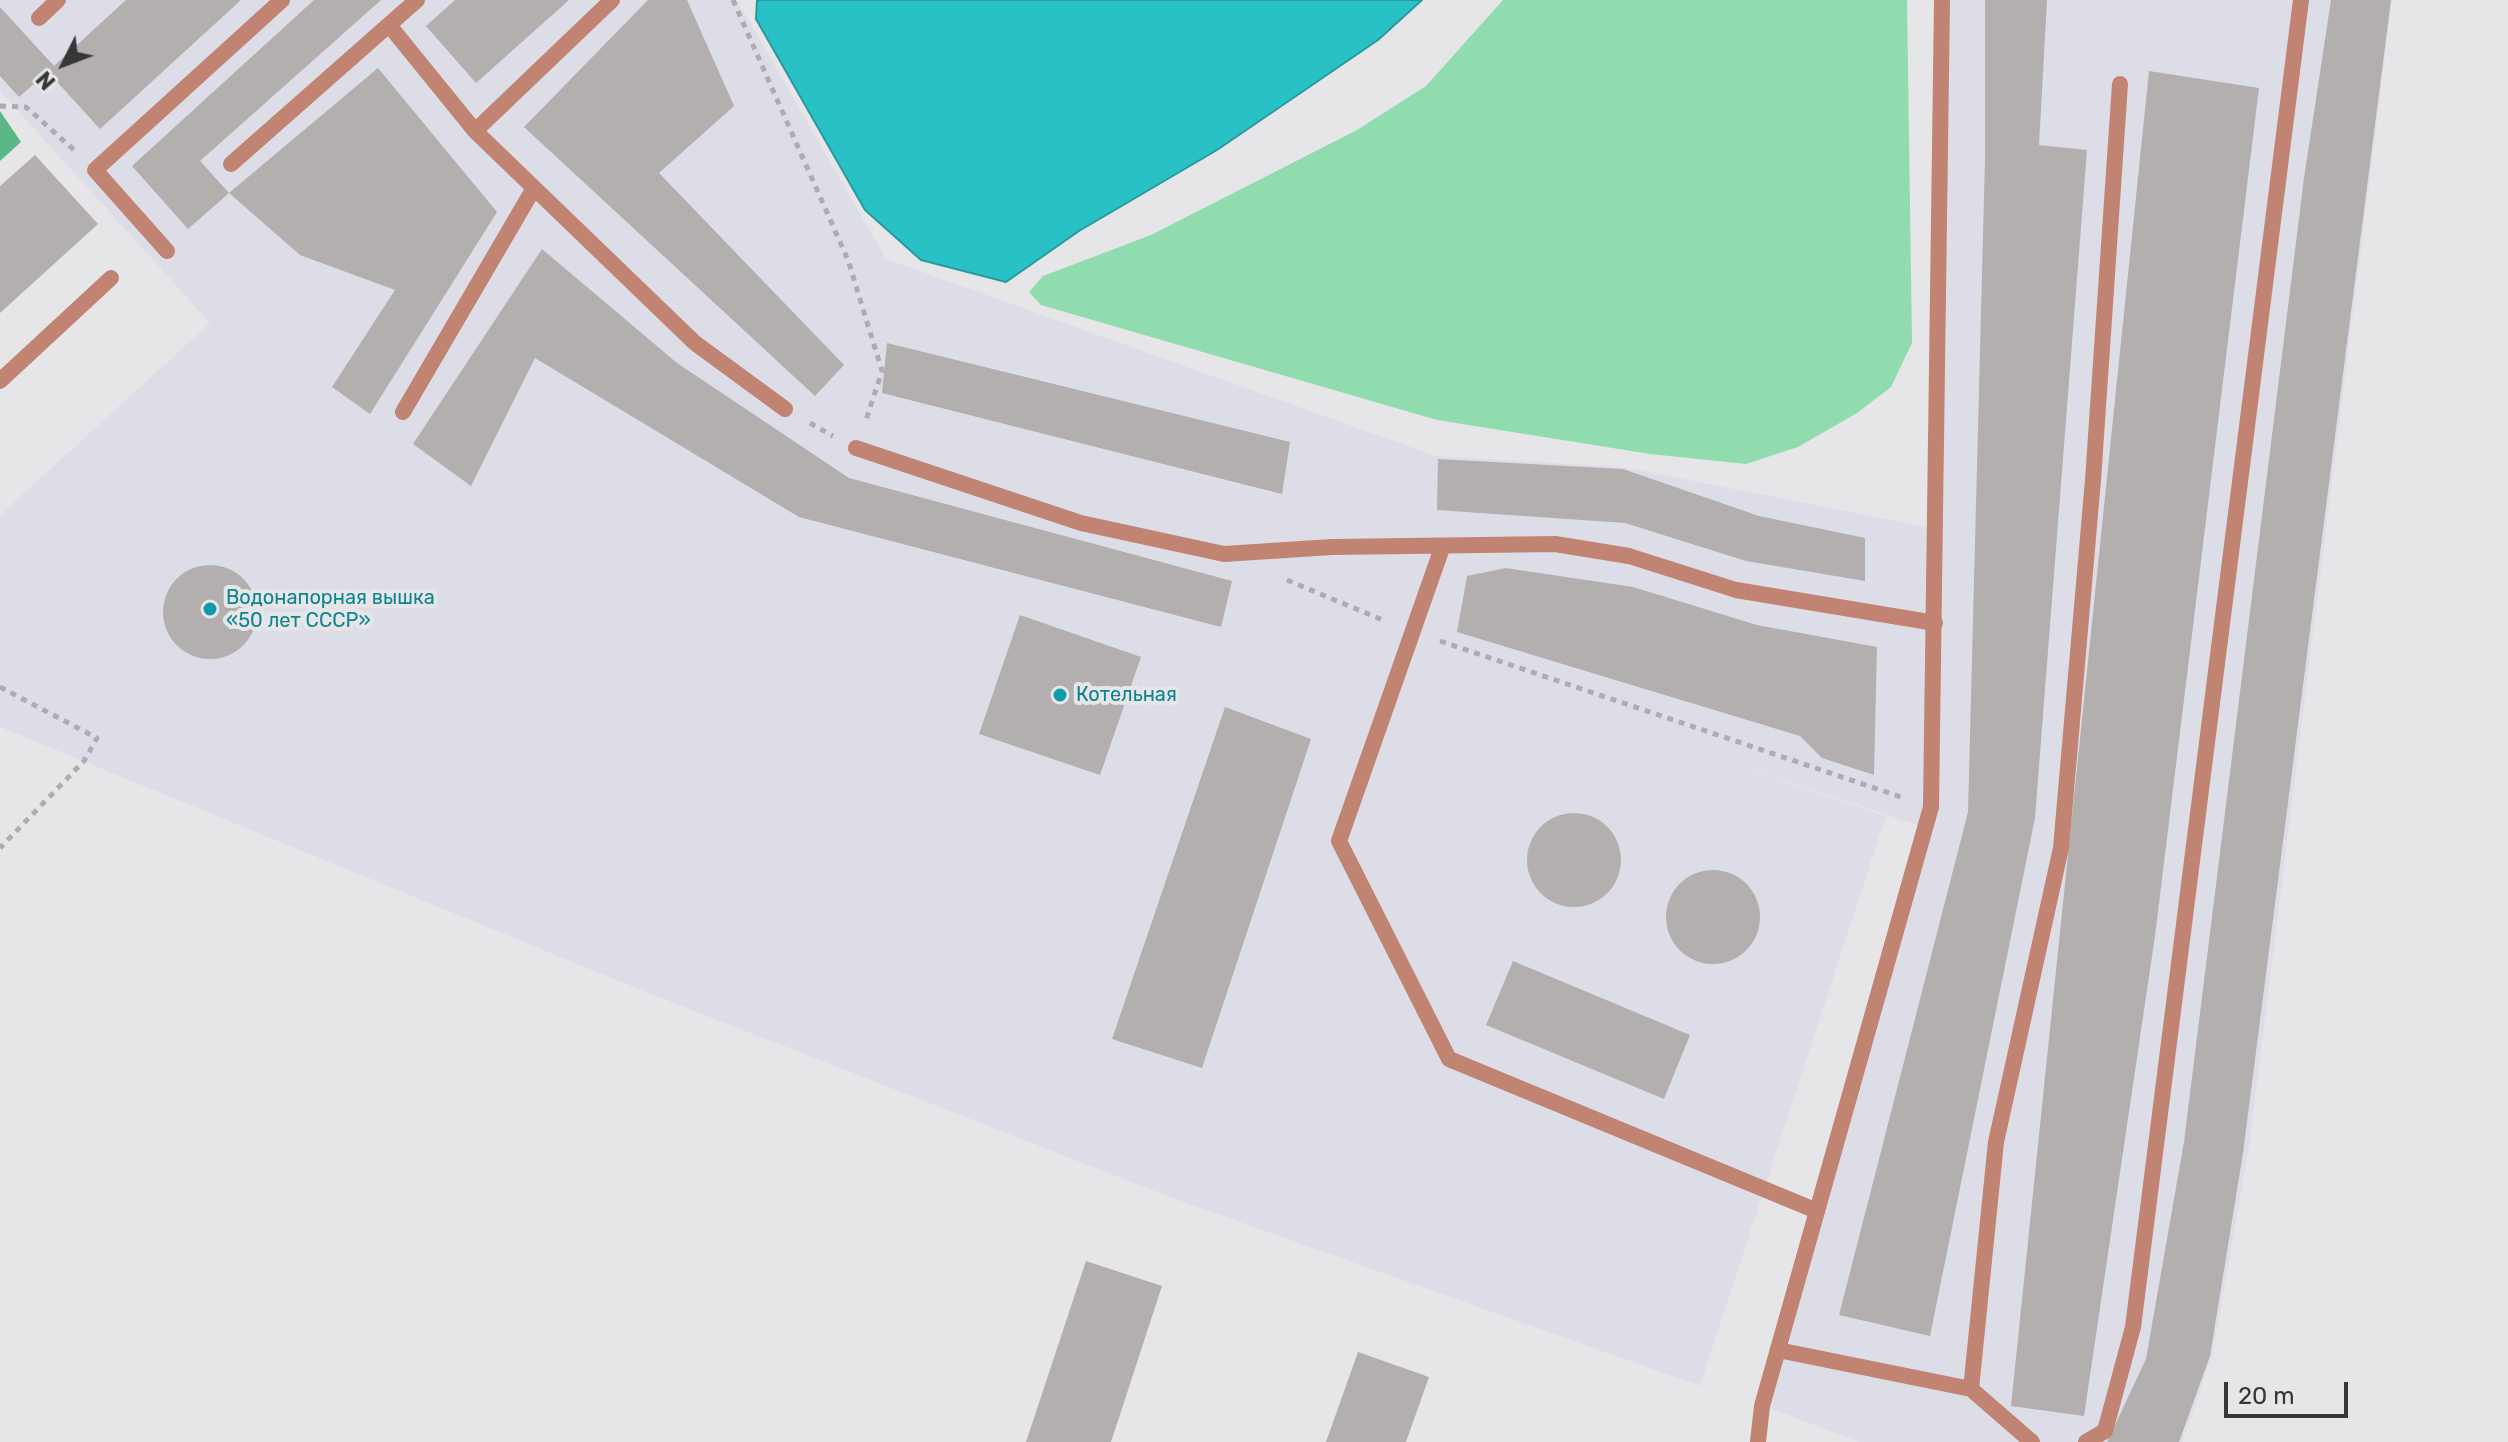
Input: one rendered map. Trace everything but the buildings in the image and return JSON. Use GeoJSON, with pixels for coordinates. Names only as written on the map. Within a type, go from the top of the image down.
{"type":"FeatureCollection","features":[{"type":"Feature","properties":{"kind":"street"},"geometry":{"type":"LineString","coordinates":[[39,18],[58,0]]}},
{"type":"Feature","properties":{"kind":"street"},"geometry":{"type":"LineString","coordinates":[[167,251],[95,170],[282,0]]}},
{"type":"Feature","properties":{"kind":"street"},"geometry":{"type":"LineString","coordinates":[[231,164],[417,0]]}},
{"type":"Feature","properties":{"kind":"street"},"geometry":{"type":"LineString","coordinates":[[475,131],[612,0]]}},
{"type":"Feature","properties":{"kind":"street"},"geometry":{"type":"LineString","coordinates":[[1758,1442],[1762,1406],[1931,807],[1942,0]]}},
{"type":"Feature","properties":{"kind":"street"},"geometry":{"type":"LineString","coordinates":[[2086,1442],[2105,1431],[2133,1327],[2301,0]]}},
{"type":"Feature","properties":{"kind":"street"},"geometry":{"type":"LineString","coordinates":[[389,25],[475,131],[695,343],[785,409]]}},
{"type":"Feature","properties":{"kind":"street"},"geometry":{"type":"LineString","coordinates":[[1971,1389],[1996,1142],[2061,848],[2093,480],[2120,84]]}},
{"type":"Feature","properties":{"kind":"street"},"geometry":{"type":"LineString","coordinates":[[403,412],[534,188]]}},
{"type":"Feature","properties":{"kind":"street"},"geometry":{"type":"LineString","coordinates":[[0,381],[111,278]]}},
{"type":"Feature","properties":{"kind":"street"},"geometry":{"type":"LineString","coordinates":[[856,448],[1081,523],[1224,554],[1332,547],[1442,548],[1555,544],[1629,556],[1736,590],[1935,623]]}},
{"type":"Feature","properties":{"kind":"street"},"geometry":{"type":"LineString","coordinates":[[1442,548],[1339,841],[1449,1059],[1817,1211]]}},
{"type":"Feature","properties":{"kind":"street"},"geometry":{"type":"LineString","coordinates":[[1778,1350],[1971,1389],[2032,1442]]}},
{"type":"Feature","properties":{"kind":"path"},"geometry":{"type":"LineString","coordinates":[[733,0],[848,260],[882,371],[856,448],[785,409]]}},
{"type":"Feature","properties":{"kind":"path"},"geometry":{"type":"LineString","coordinates":[[0,106],[26,107],[95,170]]}},
{"type":"Feature","properties":{"kind":"path"},"geometry":{"type":"LineString","coordinates":[[1282,578],[1412,632],[1931,807]]}},
{"type":"Feature","properties":{"kind":"path"},"geometry":{"type":"LineString","coordinates":[[0,687],[97,738],[84,761],[0,848]]}},
{"type":"Feature","properties":{"kind":"shaded area"},"geometry":{"type":"Polygon","coordinates":[[[0,0],[737,0],[886,259],[1436,456],[1623,467],[1937,529],[1946,0],[2392,0],[2248,1153],[2212,1356],[2182,1442],[1859,1442],[1767,1407],[1926,828],[1689,748],[1886,816],[1700,1386],[1167,1196],[648,993],[0,727],[0,515],[210,323],[0,91],[0,0]]]}},
{"type":"Feature","properties":{"kind":"green space"},"geometry":{"type":"Polygon","coordinates":[[[1503,0],[1907,0],[1912,343],[1891,387],[1857,413],[1798,447],[1746,464],[1650,454],[1437,420],[1041,305],[1029,292],[1043,276],[1151,235],[1357,130],[1426,86],[1503,0]]]}},
{"type":"Feature","properties":{"kind":"green space"},"geometry":{"type":"Polygon","coordinates":[[[0,111],[21,142],[0,161],[0,111]]]}},
{"type":"Feature","properties":{"kind":"water"},"geometry":{"type":"Polygon","coordinates":[[[757,0],[1422,0],[1378,40],[1217,150],[1079,231],[1006,282],[921,260],[865,210],[756,19],[757,0]]]}},
{"type":"Feature","properties":{"kind":"place","name":"Водонапорная вышка «50 лет СССР»"},"geometry":{"type":"Point","coordinates":[210,609]}},
{"type":"Feature","properties":{"kind":"place","name":"Котельная"},"geometry":{"type":"Point","coordinates":[1060,695]}}]}
